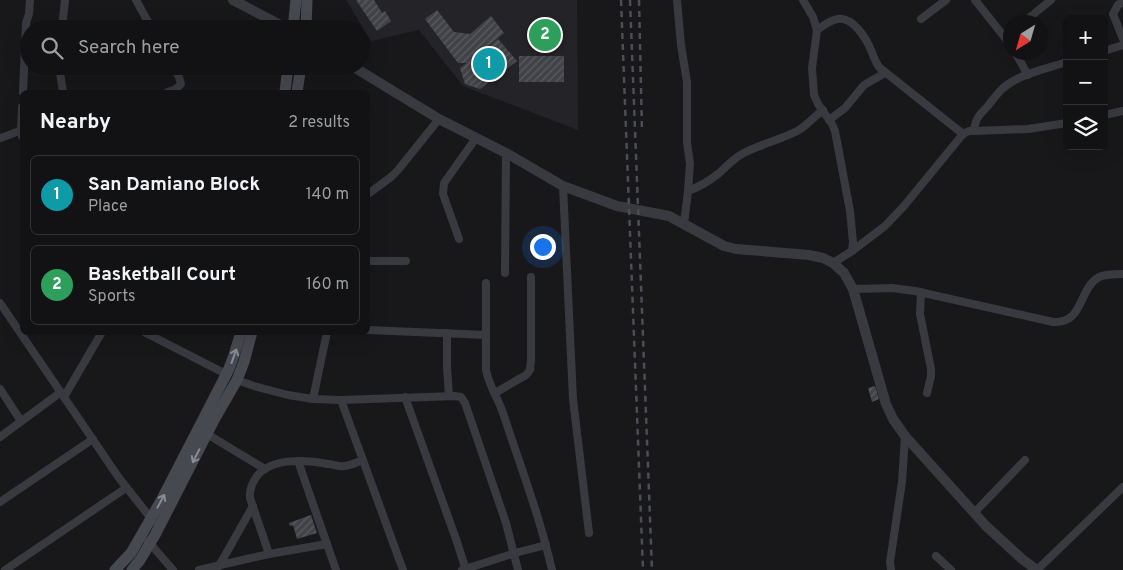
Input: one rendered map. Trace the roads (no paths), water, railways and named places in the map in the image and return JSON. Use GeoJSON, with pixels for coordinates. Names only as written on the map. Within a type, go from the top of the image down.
{"type":"FeatureCollection","features":[{"type":"Feature","properties":{"kind":"main road"},"geometry":{"type":"LineString","coordinates":[[294,20],[296,0]]}},
{"type":"Feature","properties":{"kind":"main road"},"geometry":{"type":"LineString","coordinates":[[306,20],[307,0]]}},
{"type":"Feature","properties":{"kind":"main road"},"geometry":{"type":"LineString","coordinates":[[285,90],[287,75]]}},
{"type":"Feature","properties":{"kind":"main road"},"geometry":{"type":"LineString","coordinates":[[297,90],[300,75]]}},
{"type":"Feature","properties":{"kind":"main road"},"geometry":{"type":"LineString","coordinates":[[115,570],[131,553],[142,534],[155,523],[207,434],[231,377],[240,335]]}},
{"type":"Feature","properties":{"kind":"main road"},"geometry":{"type":"LineString","coordinates":[[132,570],[150,543],[155,523],[231,377],[244,362],[251,335]]}},
{"type":"Feature","properties":{"kind":"street"},"geometry":{"type":"LineString","coordinates":[[27,20],[30,0]]}},
{"type":"Feature","properties":{"kind":"street"},"geometry":{"type":"LineString","coordinates":[[63,20],[65,0]]}},
{"type":"Feature","properties":{"kind":"street"},"geometry":{"type":"LineString","coordinates":[[136,0],[147,20]]}},
{"type":"Feature","properties":{"kind":"street"},"geometry":{"type":"LineString","coordinates":[[234,0],[271,20]]}},
{"type":"Feature","properties":{"kind":"street"},"geometry":{"type":"LineString","coordinates":[[676,0],[687,82],[687,142],[690,164],[684,224]]}},
{"type":"Feature","properties":{"kind":"street"},"geometry":{"type":"LineString","coordinates":[[803,0],[813,17],[817,30],[812,68],[814,95],[835,132],[850,211],[852,251]]}},
{"type":"Feature","properties":{"kind":"street"},"geometry":{"type":"LineString","coordinates":[[921,19],[946,0]]}},
{"type":"Feature","properties":{"kind":"street"},"geometry":{"type":"LineString","coordinates":[[975,0],[1003,32]]}},
{"type":"Feature","properties":{"kind":"street"},"geometry":{"type":"LineString","coordinates":[[1033,15],[1051,0]]}},
{"type":"Feature","properties":{"kind":"street"},"geometry":{"type":"LineString","coordinates":[[1123,2],[1118,6],[1114,14],[1123,39]]}},
{"type":"Feature","properties":{"kind":"street"},"geometry":{"type":"LineString","coordinates":[[817,30],[833,20],[846,20],[860,31],[871,50],[875,62],[886,73],[963,134]]}},
{"type":"Feature","properties":{"kind":"street"},"geometry":{"type":"LineString","coordinates":[[1108,49],[1123,45]]}},
{"type":"Feature","properties":{"kind":"street"},"geometry":{"type":"LineString","coordinates":[[1020,60],[1028,75]]}},
{"type":"Feature","properties":{"kind":"street"},"geometry":{"type":"LineString","coordinates":[[974,131],[978,118],[1001,90],[1013,81],[1063,63]]}},
{"type":"Feature","properties":{"kind":"street"},"geometry":{"type":"LineString","coordinates":[[829,120],[845,108],[864,85],[886,73]]}},
{"type":"Feature","properties":{"kind":"street"},"geometry":{"type":"LineString","coordinates":[[23,90],[24,75]]}},
{"type":"Feature","properties":{"kind":"street"},"geometry":{"type":"LineString","coordinates":[[60,75],[63,90]]}},
{"type":"Feature","properties":{"kind":"street"},"geometry":{"type":"LineString","coordinates":[[172,90],[179,87],[178,75]]}},
{"type":"Feature","properties":{"kind":"street"},"geometry":{"type":"LineString","coordinates":[[367,75],[439,119],[506,153],[563,186],[617,206],[669,216],[724,246],[736,249],[809,255],[823,258],[833,263],[844,273],[853,289],[886,404],[893,420],[904,436],[986,526],[1037,570],[1123,487]]}},
{"type":"Feature","properties":{"kind":"street"},"geometry":{"type":"LineString","coordinates":[[688,192],[718,174],[740,155],[803,128],[822,110]]}},
{"type":"Feature","properties":{"kind":"street"},"geometry":{"type":"LineString","coordinates":[[1108,114],[1123,111]]}},
{"type":"Feature","properties":{"kind":"street"},"geometry":{"type":"LineString","coordinates":[[370,192],[398,170],[439,119]]}},
{"type":"Feature","properties":{"kind":"street"},"geometry":{"type":"LineString","coordinates":[[833,263],[886,226],[963,134],[969,131],[1028,129],[1063,124]]}},
{"type":"Feature","properties":{"kind":"street"},"geometry":{"type":"LineString","coordinates":[[0,138],[20,133]]}},
{"type":"Feature","properties":{"kind":"street"},"geometry":{"type":"LineString","coordinates":[[460,239],[443,194],[443,187],[476,138]]}},
{"type":"Feature","properties":{"kind":"street"},"geometry":{"type":"LineString","coordinates":[[505,272],[506,153]]}},
{"type":"Feature","properties":{"kind":"street"},"geometry":{"type":"LineString","coordinates":[[563,186],[573,399],[589,533]]}},
{"type":"Feature","properties":{"kind":"street"},"geometry":{"type":"LineString","coordinates":[[370,261],[406,261]]}},
{"type":"Feature","properties":{"kind":"street"},"geometry":{"type":"LineString","coordinates":[[853,289],[892,288],[921,292],[1060,322],[1074,314],[1093,282],[1098,278],[1104,275],[1123,274]]}},
{"type":"Feature","properties":{"kind":"street"},"geometry":{"type":"LineString","coordinates":[[495,394],[523,378],[530,370],[531,277]]}},
{"type":"Feature","properties":{"kind":"street"},"geometry":{"type":"LineString","coordinates":[[486,283],[486,370],[489,383],[499,402],[546,545],[552,570]]}},
{"type":"Feature","properties":{"kind":"street"},"geometry":{"type":"LineString","coordinates":[[921,292],[920,314],[931,369],[927,393]]}},
{"type":"Feature","properties":{"kind":"street"},"geometry":{"type":"LineString","coordinates":[[0,302],[20,331]]}},
{"type":"Feature","properties":{"kind":"street"},"geometry":{"type":"LineString","coordinates":[[370,330],[486,335]]}},
{"type":"Feature","properties":{"kind":"street"},"geometry":{"type":"LineString","coordinates":[[447,333],[449,396]]}},
{"type":"Feature","properties":{"kind":"street"},"geometry":{"type":"LineString","coordinates":[[23,335],[126,488],[155,523]]}},
{"type":"Feature","properties":{"kind":"street"},"geometry":{"type":"LineString","coordinates":[[0,436],[63,394],[100,335]]}},
{"type":"Feature","properties":{"kind":"street"},"geometry":{"type":"LineString","coordinates":[[150,335],[231,377],[288,395],[313,399],[341,400],[449,396],[458,396],[463,399],[506,523],[518,570]]}},
{"type":"Feature","properties":{"kind":"street"},"geometry":{"type":"LineString","coordinates":[[313,399],[326,335]]}},
{"type":"Feature","properties":{"kind":"street"},"geometry":{"type":"LineString","coordinates":[[0,389],[21,421]]}},
{"type":"Feature","properties":{"kind":"street"},"geometry":{"type":"LineString","coordinates":[[405,397],[456,539],[464,570],[546,545]]}},
{"type":"Feature","properties":{"kind":"street"},"geometry":{"type":"LineString","coordinates":[[341,400],[402,570]]}},
{"type":"Feature","properties":{"kind":"street"},"geometry":{"type":"LineString","coordinates":[[207,434],[265,468]]}},
{"type":"Feature","properties":{"kind":"street"},"geometry":{"type":"LineString","coordinates":[[891,570],[890,562],[902,482],[904,436]]}},
{"type":"Feature","properties":{"kind":"street"},"geometry":{"type":"LineString","coordinates":[[0,502],[93,439]]}},
{"type":"Feature","properties":{"kind":"street"},"geometry":{"type":"LineString","coordinates":[[269,554],[250,498],[250,489],[255,478],[265,468],[284,462],[298,461],[345,466],[363,460]]}},
{"type":"Feature","properties":{"kind":"street"},"geometry":{"type":"LineString","coordinates":[[974,513],[1025,460]]}},
{"type":"Feature","properties":{"kind":"street"},"geometry":{"type":"LineString","coordinates":[[298,461],[336,570]]}},
{"type":"Feature","properties":{"kind":"street"},"geometry":{"type":"LineString","coordinates":[[5,570],[126,488]]}},
{"type":"Feature","properties":{"kind":"street"},"geometry":{"type":"LineString","coordinates":[[219,566],[253,506]]}},
{"type":"Feature","properties":{"kind":"street"},"geometry":{"type":"LineString","coordinates":[[142,534],[173,570]]}},
{"type":"Feature","properties":{"kind":"street"},"geometry":{"type":"LineString","coordinates":[[199,570],[269,554],[327,544]]}},
{"type":"Feature","properties":{"kind":"street"},"geometry":{"type":"LineString","coordinates":[[936,556],[951,570]]}},
{"type":"Feature","properties":{"kind":"railway"},"geometry":{"type":"LineString","coordinates":[[621,0],[643,570]]}},
{"type":"Feature","properties":{"kind":"railway"},"geometry":{"type":"LineString","coordinates":[[630,0],[652,570]]}},
{"type":"Feature","properties":{"kind":"railway"},"geometry":{"type":"LineString","coordinates":[[639,0],[642,131]]}},
{"type":"Feature","properties":{"kind":"place","name":"Basketball Court"},"geometry":{"type":"Point","coordinates":[545,35]}},
{"type":"Feature","properties":{"kind":"place","name":"San Damiano Block"},"geometry":{"type":"Point","coordinates":[489,64]}}]}
